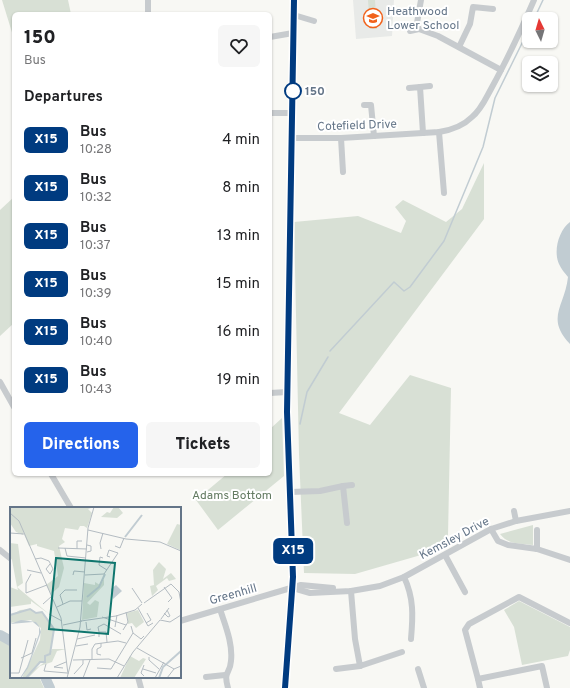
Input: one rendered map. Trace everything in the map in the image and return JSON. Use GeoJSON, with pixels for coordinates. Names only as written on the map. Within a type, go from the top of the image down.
{"type":"FeatureCollection","features":[{"type":"Feature","properties":{"kind":"street"},"geometry":{"type":"LineString","coordinates":[[148,0],[148,12]]}},
{"type":"Feature","properties":{"kind":"street"},"geometry":{"type":"LineString","coordinates":[[285,688],[293,588],[287,392],[294,0]]}},
{"type":"Feature","properties":{"kind":"street"},"geometry":{"type":"LineString","coordinates":[[419,29],[418,23],[421,0]]}},
{"type":"Feature","properties":{"kind":"street"},"geometry":{"type":"LineString","coordinates":[[459,47],[470,24],[474,0]]}},
{"type":"Feature","properties":{"kind":"street","name":"Cotefield Drive"},"geometry":{"type":"LineString","coordinates":[[292,138],[341,138],[439,132],[450,130],[463,124],[474,117],[501,70],[534,0]]}},
{"type":"Feature","properties":{"kind":"street"},"geometry":{"type":"LineString","coordinates":[[473,8],[493,9]]}},
{"type":"Feature","properties":{"kind":"street"},"geometry":{"type":"LineString","coordinates":[[294,15],[314,21]]}},
{"type":"Feature","properties":{"kind":"street"},"geometry":{"type":"LineString","coordinates":[[410,31],[419,29],[459,47],[501,70]]}},
{"type":"Feature","properties":{"kind":"street"},"geometry":{"type":"LineString","coordinates":[[272,37],[293,33]]}},
{"type":"Feature","properties":{"kind":"street"},"geometry":{"type":"LineString","coordinates":[[409,88],[430,86]]}},
{"type":"Feature","properties":{"kind":"street"},"geometry":{"type":"LineString","coordinates":[[420,87],[423,133]]}},
{"type":"Feature","properties":{"kind":"street"},"geometry":{"type":"LineString","coordinates":[[374,136],[367,105],[378,105]]}},
{"type":"Feature","properties":{"kind":"street"},"geometry":{"type":"LineString","coordinates":[[272,113],[292,113]]}},
{"type":"Feature","properties":{"kind":"street"},"geometry":{"type":"LineString","coordinates":[[439,132],[444,193]]}},
{"type":"Feature","properties":{"kind":"street"},"geometry":{"type":"LineString","coordinates":[[341,138],[343,172]]}},
{"type":"Feature","properties":{"kind":"street"},"geometry":{"type":"LineString","coordinates":[[0,382],[12,403]]}},
{"type":"Feature","properties":{"kind":"street"},"geometry":{"type":"LineString","coordinates":[[272,394],[287,392]]}},
{"type":"Feature","properties":{"kind":"street"},"geometry":{"type":"LineString","coordinates":[[52,476],[70,507]]}},
{"type":"Feature","properties":{"kind":"street"},"geometry":{"type":"LineString","coordinates":[[290,492],[320,491],[352,485]]}},
{"type":"Feature","properties":{"kind":"street"},"geometry":{"type":"LineString","coordinates":[[343,486],[347,523]]}},
{"type":"Feature","properties":{"kind":"street"},"geometry":{"type":"LineString","coordinates":[[514,511],[516,521]]}},
{"type":"Feature","properties":{"kind":"street","name":"Kemsley Drive"},"geometry":{"type":"LineString","coordinates":[[293,588],[304,585],[351,591],[380,586],[404,577],[492,529],[516,521],[570,511]]}},
{"type":"Feature","properties":{"kind":"street"},"geometry":{"type":"LineString","coordinates":[[492,529],[498,541],[508,546],[537,550],[570,560]]}},
{"type":"Feature","properties":{"kind":"street"},"geometry":{"type":"LineString","coordinates":[[537,530],[537,550]]}},
{"type":"Feature","properties":{"kind":"street"},"geometry":{"type":"LineString","coordinates":[[0,550],[10,558]]}},
{"type":"Feature","properties":{"kind":"street"},"geometry":{"type":"LineString","coordinates":[[445,555],[465,592]]}},
{"type":"Feature","properties":{"kind":"street"},"geometry":{"type":"LineString","coordinates":[[404,577],[410,592],[413,607],[411,639]]}},
{"type":"Feature","properties":{"kind":"street","name":"Greenhill"},"geometry":{"type":"LineString","coordinates":[[181,621],[293,588]]}},
{"type":"Feature","properties":{"kind":"street"},"geometry":{"type":"LineString","coordinates":[[351,591],[355,639],[360,666]]}},
{"type":"Feature","properties":{"kind":"street"},"geometry":{"type":"LineString","coordinates":[[480,688],[466,630],[469,624],[519,597],[570,622]]}},
{"type":"Feature","properties":{"kind":"street"},"geometry":{"type":"LineString","coordinates":[[220,609],[230,640],[231,662],[225,675],[228,688]]}},
{"type":"Feature","properties":{"kind":"street"},"geometry":{"type":"LineString","coordinates":[[336,669],[360,666],[402,652]]}},
{"type":"Feature","properties":{"kind":"street"},"geometry":{"type":"LineString","coordinates":[[478,679],[542,666],[547,688]]}},
{"type":"Feature","properties":{"kind":"street"},"geometry":{"type":"LineString","coordinates":[[418,670],[424,688]]}},
{"type":"Feature","properties":{"kind":"street"},"geometry":{"type":"LineString","coordinates":[[206,677],[225,675]]}},
{"type":"Feature","properties":{"kind":"street"},"geometry":{"type":"LineString","coordinates":[[138,678],[141,688]]}},
{"type":"Feature","properties":{"kind":"shaded area","name":"Heathwood Lower School"},"geometry":{"type":"Polygon","coordinates":[[[353,0],[394,0],[392,36],[356,39],[353,0]]]}},
{"type":"Feature","properties":{"kind":"shaded area"},"geometry":{"type":"Polygon","coordinates":[[[570,222],[570,344],[559,327],[558,312],[568,277],[557,259],[557,247],[560,235],[570,222]]]}},
{"type":"Feature","properties":{"kind":"green space"},"geometry":{"type":"Polygon","coordinates":[[[2,0],[68,0],[71,12],[12,12],[12,32],[2,0]]]}},
{"type":"Feature","properties":{"kind":"green space"},"geometry":{"type":"Polygon","coordinates":[[[368,0],[375,0],[377,29],[370,29],[368,0]]]}},
{"type":"Feature","properties":{"kind":"green space"},"geometry":{"type":"Polygon","coordinates":[[[484,163],[484,219],[339,413],[370,425],[410,375],[451,388],[448,536],[421,555],[355,574],[304,573],[299,454],[294,222],[358,216],[401,233],[406,221],[395,207],[403,200],[446,222],[462,209],[484,163]]]}},
{"type":"Feature","properties":{"kind":"green space"},"geometry":{"type":"Polygon","coordinates":[[[12,199],[12,325],[0,336],[0,210],[12,199]]]}},
{"type":"Feature","properties":{"kind":"green space","name":"Adams Bottom"},"geometry":{"type":"Polygon","coordinates":[[[282,418],[284,476],[218,530],[196,500],[225,476],[272,476],[272,427],[282,418]]]}},
{"type":"Feature","properties":{"kind":"green space"},"geometry":{"type":"Polygon","coordinates":[[[533,525],[533,545],[511,542],[503,538],[500,534],[533,525]]]}},
{"type":"Feature","properties":{"kind":"green space"},"geometry":{"type":"Polygon","coordinates":[[[519,601],[570,627],[570,650],[568,656],[522,665],[514,627],[504,610],[519,601]]]}},
{"type":"Feature","properties":{"kind":"green space"},"geometry":{"type":"Polygon","coordinates":[[[0,638],[10,643],[10,678],[39,678],[44,688],[0,688],[0,638]]]}},
{"type":"Feature","properties":{"kind":"waterway"},"geometry":{"type":"LineString","coordinates":[[537,12],[543,0]]}},
{"type":"Feature","properties":{"kind":"waterway"},"geometry":{"type":"LineString","coordinates":[[330,351],[394,282],[404,291],[410,287],[444,241],[483,147],[495,98],[522,43]]}},
{"type":"Feature","properties":{"kind":"waterway"},"geometry":{"type":"LineString","coordinates":[[300,424],[307,392],[328,357]]}},
{"type":"Feature","properties":{"kind":"waterway"},"geometry":{"type":"LineString","coordinates":[[0,635],[10,640]]}},
{"type":"Feature","properties":{"kind":"waterway"},"geometry":{"type":"LineString","coordinates":[[45,678],[50,688]]}},
{"type":"Feature","properties":{"kind":"bus line","name":"X15"},"geometry":{"type":"LineString","coordinates":[[285,688],[290,643],[293,577],[287,412],[288,266],[294,0]]}},
{"type":"Feature","properties":{"kind":"place","name":"Heathwood Lower School"},"geometry":{"type":"Point","coordinates":[373,18]}},
{"type":"Feature","properties":{"kind":"place","name":"150"},"geometry":{"type":"Point","coordinates":[293,91]}}]}
